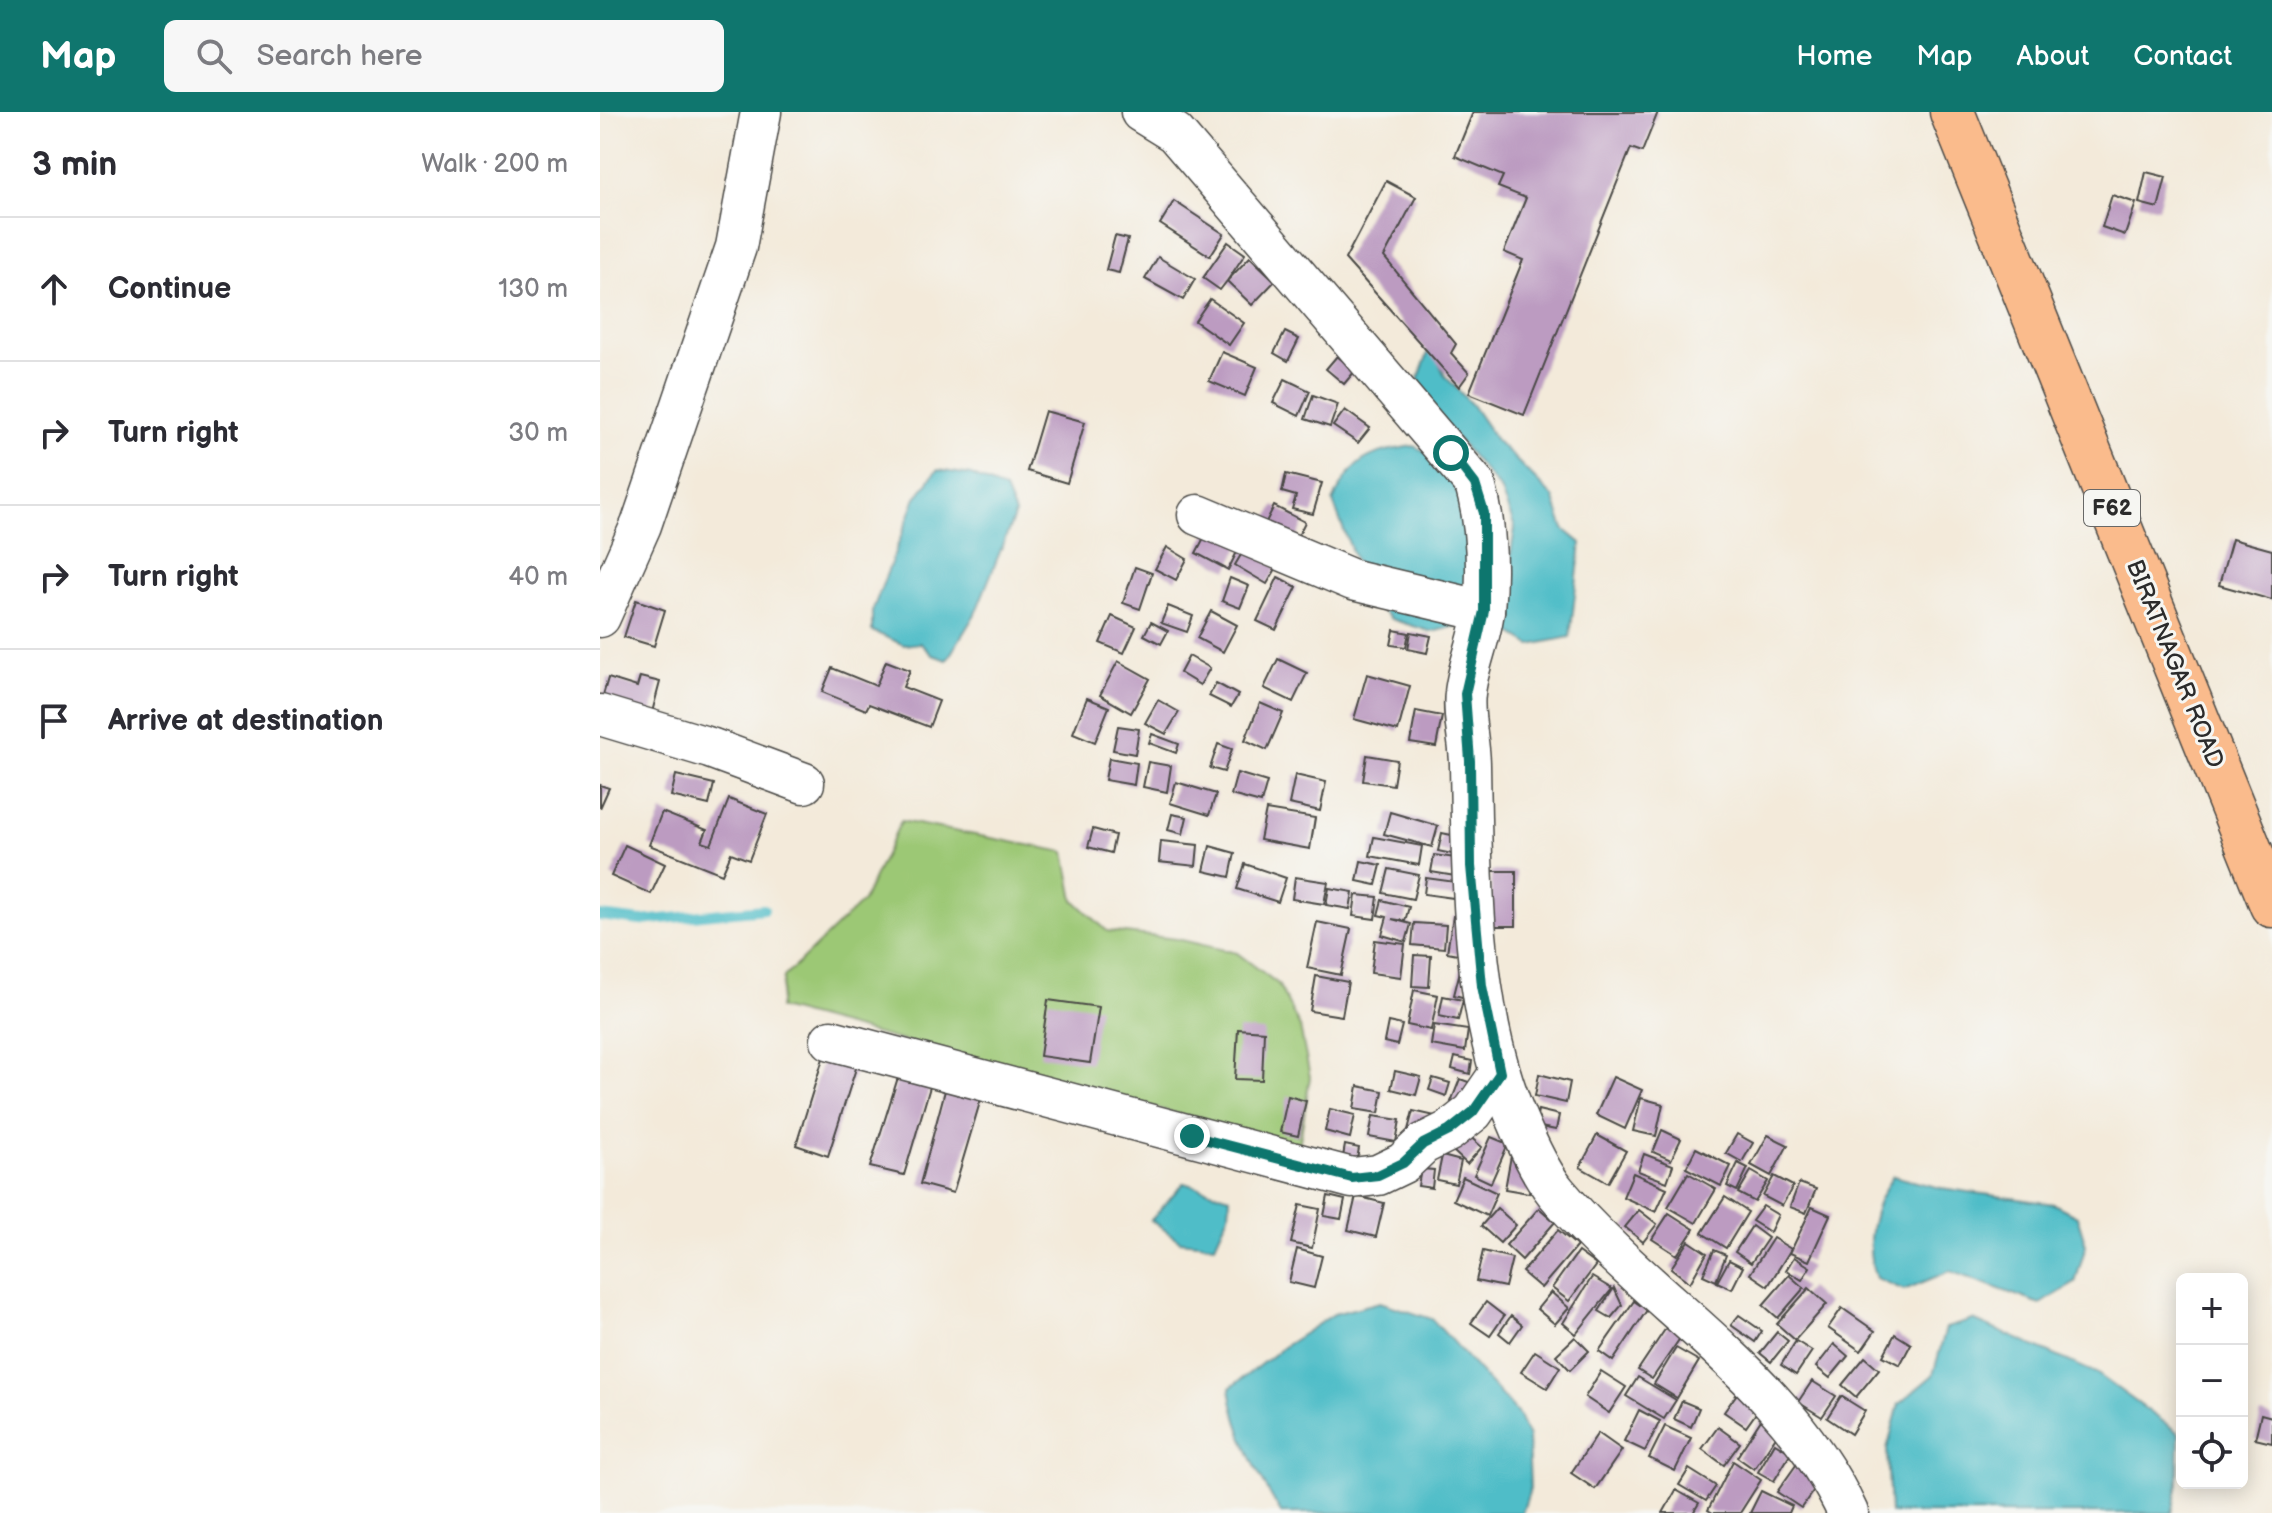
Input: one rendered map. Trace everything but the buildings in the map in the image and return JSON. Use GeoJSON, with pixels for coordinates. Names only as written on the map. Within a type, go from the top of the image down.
{"type":"FeatureCollection","features":[{"type":"Feature","properties":{"kind":"main road","name":"BIRATNAGAR ROAD"},"geometry":{"type":"LineString","coordinates":[[1952,112],[2272,905]]}},
{"type":"Feature","properties":{"kind":"street"},"geometry":{"type":"LineString","coordinates":[[600,617],[641,525],[736,247],[761,112]]}},
{"type":"Feature","properties":{"kind":"street"},"geometry":{"type":"LineString","coordinates":[[1141,112],[1175,133],[1475,484],[1484,513],[1484,611],[1465,694],[1474,896],[1482,986],[1500,1073],[1526,1137],[1555,1190],[1617,1255],[1751,1376],[1801,1435],[1835,1485],[1848,1513]]}},
{"type":"Feature","properties":{"kind":"street"},"geometry":{"type":"LineString","coordinates":[[1198,515],[1353,580],[1484,611]]}},
{"type":"Feature","properties":{"kind":"street"},"geometry":{"type":"LineString","coordinates":[[600,715],[710,748],[804,783]]}},
{"type":"Feature","properties":{"kind":"street"},"geometry":{"type":"LineString","coordinates":[[831,1040],[1352,1178],[1378,1175],[1403,1163],[1423,1144],[1449,1131],[1473,1112],[1500,1073]]}},
{"type":"Feature","properties":{"kind":"green space"},"geometry":{"type":"Polygon","coordinates":[[[901,821],[1065,852],[1074,900],[1107,931],[1177,939],[1237,953],[1278,984],[1300,1027],[1310,1077],[1299,1146],[779,1008],[784,977],[863,901],[901,821]]]}},
{"type":"Feature","properties":{"kind":"water"},"geometry":{"type":"Polygon","coordinates":[[[1431,345],[1445,376],[1472,405],[1496,440],[1553,497],[1564,529],[1581,543],[1570,637],[1531,645],[1508,631],[1507,578],[1515,528],[1500,489],[1436,414],[1418,380],[1431,345]]]}},
{"type":"Feature","properties":{"kind":"water"},"geometry":{"type":"Polygon","coordinates":[[[1413,446],[1441,458],[1478,537],[1460,625],[1432,632],[1391,619],[1371,601],[1333,502],[1347,476],[1363,460],[1413,446]]]}},
{"type":"Feature","properties":{"kind":"water"},"geometry":{"type":"Polygon","coordinates":[[[937,470],[971,475],[1005,490],[1015,514],[975,614],[947,660],[932,655],[920,643],[904,645],[872,631],[872,612],[916,498],[937,470]]]}},
{"type":"Feature","properties":{"kind":"water"},"geometry":{"type":"Polygon","coordinates":[[[1893,1176],[1941,1188],[2054,1204],[2077,1216],[2086,1245],[2075,1283],[2040,1304],[1950,1271],[1904,1290],[1876,1278],[1870,1252],[1872,1226],[1880,1200],[1893,1176]]]}},
{"type":"Feature","properties":{"kind":"water"},"geometry":{"type":"Polygon","coordinates":[[[1184,1183],[1230,1197],[1229,1214],[1215,1245],[1180,1241],[1151,1220],[1184,1183]]]}},
{"type":"Feature","properties":{"kind":"water"},"geometry":{"type":"Polygon","coordinates":[[[1380,1302],[1432,1319],[1518,1414],[1528,1437],[1530,1489],[1522,1513],[1281,1513],[1243,1437],[1230,1388],[1286,1345],[1334,1314],[1380,1302]]]}},
{"type":"Feature","properties":{"kind":"water"},"geometry":{"type":"Polygon","coordinates":[[[1973,1320],[2096,1373],[2176,1431],[2177,1489],[2172,1513],[1890,1513],[1887,1449],[1899,1404],[1933,1375],[1946,1328],[1973,1320]]]}},
{"type":"Feature","properties":{"kind":"waterway"},"geometry":{"type":"LineString","coordinates":[[600,916],[641,921],[764,909]]}},
{"type":"Feature","properties":{"kind":"route"},"geometry":{"type":"LineString","coordinates":[[1192,1136],[1352,1178],[1378,1175],[1403,1163],[1423,1144],[1449,1131],[1473,1112],[1500,1073],[1482,986],[1471,866],[1470,761],[1465,694],[1484,611],[1484,513],[1475,484],[1451,453]]}}]}
